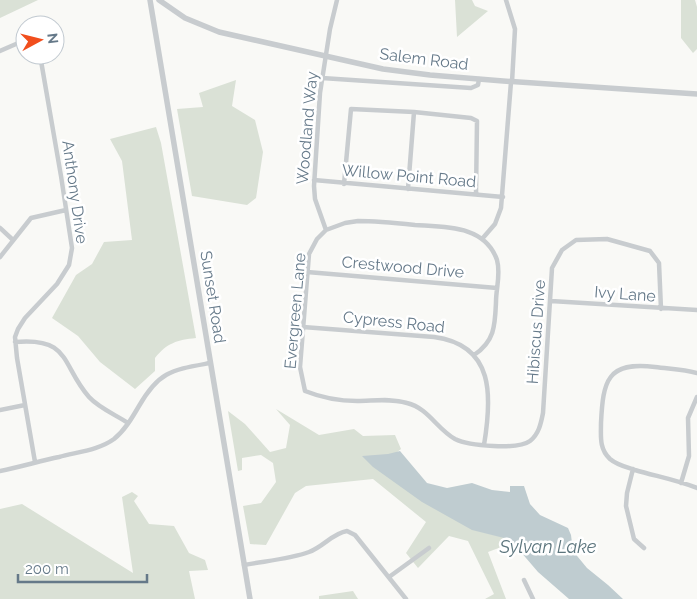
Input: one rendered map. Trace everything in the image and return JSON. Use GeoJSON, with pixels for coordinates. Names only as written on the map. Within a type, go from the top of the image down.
{"type":"FeatureCollection","features":[{"type":"Feature","properties":{"kind":"street","name":"Sunset Road"},"geometry":{"type":"LineString","coordinates":[[150,0],[250,599]]}},
{"type":"Feature","properties":{"kind":"street","name":"Salem Road"},"geometry":{"type":"LineString","coordinates":[[159,0],[185,18],[220,32],[395,71],[512,82],[697,94]]}},
{"type":"Feature","properties":{"kind":"street","name":"Woodland Way"},"geometry":{"type":"LineString","coordinates":[[326,230],[315,199],[314,180],[322,78],[337,0]]}},
{"type":"Feature","properties":{"kind":"street"},"geometry":{"type":"LineString","coordinates":[[482,239],[501,212],[503,197],[515,29],[506,0]]}},
{"type":"Feature","properties":{"kind":"street"},"geometry":{"type":"LineString","coordinates":[[0,51],[15,44]]}},
{"type":"Feature","properties":{"kind":"street","name":"Anthony Drive"},"geometry":{"type":"LineString","coordinates":[[15,342],[19,326],[57,284],[70,262],[72,245],[42,65]]}},
{"type":"Feature","properties":{"kind":"street"},"geometry":{"type":"LineString","coordinates":[[322,78],[471,88],[478,85],[480,79]]}},
{"type":"Feature","properties":{"kind":"street"},"geometry":{"type":"LineString","coordinates":[[344,184],[351,109],[414,112],[470,118],[477,121],[476,194]]}},
{"type":"Feature","properties":{"kind":"street"},"geometry":{"type":"LineString","coordinates":[[408,189],[414,112]]}},
{"type":"Feature","properties":{"kind":"street","name":"Willow Point Road"},"geometry":{"type":"LineString","coordinates":[[314,180],[503,197]]}},
{"type":"Feature","properties":{"kind":"street"},"geometry":{"type":"LineString","coordinates":[[0,257],[31,218],[66,210]]}},
{"type":"Feature","properties":{"kind":"street"},"geometry":{"type":"LineString","coordinates":[[326,230],[349,222],[373,222],[450,227],[470,232],[482,239],[491,249],[499,269],[493,331],[485,347],[474,355]]}},
{"type":"Feature","properties":{"kind":"street"},"geometry":{"type":"LineString","coordinates":[[0,228],[13,240]]}},
{"type":"Feature","properties":{"kind":"street","name":"Evergreen Lane"},"geometry":{"type":"LineString","coordinates":[[326,230],[312,246],[309,254],[300,367],[306,392],[342,400],[392,400],[407,402],[421,409],[443,430],[458,440],[484,445]]}},
{"type":"Feature","properties":{"kind":"street","name":"Hibiscus Drive"},"geometry":{"type":"LineString","coordinates":[[484,445],[510,446],[524,444],[537,434],[542,419],[552,268],[562,250],[576,240],[607,239],[650,250],[659,263],[662,309]]}},
{"type":"Feature","properties":{"kind":"street","name":"Crestwood Drive"},"geometry":{"type":"LineString","coordinates":[[307,272],[497,288]]}},
{"type":"Feature","properties":{"kind":"street","name":"Ivy Lane"},"geometry":{"type":"LineString","coordinates":[[551,302],[697,310]]}},
{"type":"Feature","properties":{"kind":"street","name":"Cypress Road"},"geometry":{"type":"LineString","coordinates":[[303,327],[439,337],[457,343],[474,355],[486,374],[489,406],[484,445]]}},
{"type":"Feature","properties":{"kind":"street"},"geometry":{"type":"LineString","coordinates":[[36,462],[15,342],[43,342],[56,348],[62,354],[89,396],[95,402],[128,423]]}},
{"type":"Feature","properties":{"kind":"street"},"geometry":{"type":"LineString","coordinates":[[0,471],[102,445],[117,436],[128,423],[151,387],[160,378],[168,372],[210,363]]}},
{"type":"Feature","properties":{"kind":"street"},"geometry":{"type":"LineString","coordinates":[[697,373],[682,369],[636,366],[620,369],[611,377],[603,396],[601,442],[604,451],[612,461],[697,488]]}},
{"type":"Feature","properties":{"kind":"street"},"geometry":{"type":"LineString","coordinates":[[681,483],[689,456],[688,418],[697,397]]}},
{"type":"Feature","properties":{"kind":"street"},"geometry":{"type":"LineString","coordinates":[[0,410],[25,405]]}},
{"type":"Feature","properties":{"kind":"street"},"geometry":{"type":"LineString","coordinates":[[633,469],[627,492],[626,506],[634,539],[644,548]]}},
{"type":"Feature","properties":{"kind":"street"},"geometry":{"type":"LineString","coordinates":[[244,565],[308,552],[340,532],[347,531],[355,535],[406,599]]}},
{"type":"Feature","properties":{"kind":"street"},"geometry":{"type":"LineString","coordinates":[[389,577],[429,548]]}},
{"type":"Feature","properties":{"kind":"street"},"geometry":{"type":"LineString","coordinates":[[524,580],[533,599]]}},
{"type":"Feature","properties":{"kind":"shaded area"},"geometry":{"type":"Polygon","coordinates":[[[0,0],[38,0],[0,18],[0,0]]]}},
{"type":"Feature","properties":{"kind":"shaded area"},"geometry":{"type":"Polygon","coordinates":[[[455,0],[472,0],[475,6],[488,11],[457,37],[455,0]]]}},
{"type":"Feature","properties":{"kind":"shaded area"},"geometry":{"type":"Polygon","coordinates":[[[681,0],[695,0],[697,7],[697,49],[693,53],[681,38],[681,0]]]}},
{"type":"Feature","properties":{"kind":"shaded area"},"geometry":{"type":"Polygon","coordinates":[[[236,80],[232,106],[255,120],[263,152],[256,198],[247,205],[192,196],[177,109],[203,107],[199,93],[236,80]]]}},
{"type":"Feature","properties":{"kind":"shaded area"},"geometry":{"type":"Polygon","coordinates":[[[156,127],[161,143],[196,338],[178,341],[164,349],[155,358],[155,371],[135,389],[100,362],[78,336],[52,318],[76,275],[92,264],[104,242],[132,240],[122,161],[110,139],[156,127]]]}},
{"type":"Feature","properties":{"kind":"shaded area"},"geometry":{"type":"Polygon","coordinates":[[[276,409],[319,435],[354,429],[363,436],[395,435],[401,449],[381,465],[515,542],[488,552],[506,599],[485,599],[494,594],[468,541],[449,536],[418,568],[406,553],[426,522],[373,479],[306,486],[295,493],[266,545],[250,544],[243,506],[261,503],[276,482],[273,463],[261,455],[242,458],[242,470],[238,471],[228,411],[245,424],[270,452],[286,448],[290,425],[276,409]]]}},
{"type":"Feature","properties":{"kind":"shaded area"},"geometry":{"type":"Polygon","coordinates":[[[132,492],[138,496],[134,501],[149,524],[174,526],[189,553],[205,560],[208,570],[189,571],[195,599],[0,599],[0,509],[22,504],[133,573],[122,497],[132,492]]]}},
{"type":"Feature","properties":{"kind":"shaded area"},"geometry":{"type":"Polygon","coordinates":[[[353,591],[358,599],[319,599],[319,596],[353,591]]]}},
{"type":"Feature","properties":{"kind":"water","name":"Sylvan Lake"},"geometry":{"type":"Polygon","coordinates":[[[400,451],[427,483],[447,488],[472,483],[492,490],[510,492],[510,486],[524,486],[530,504],[540,515],[568,528],[573,551],[587,568],[623,599],[569,599],[538,572],[520,551],[504,538],[472,530],[422,502],[373,467],[362,456],[400,451]]]}}]}
